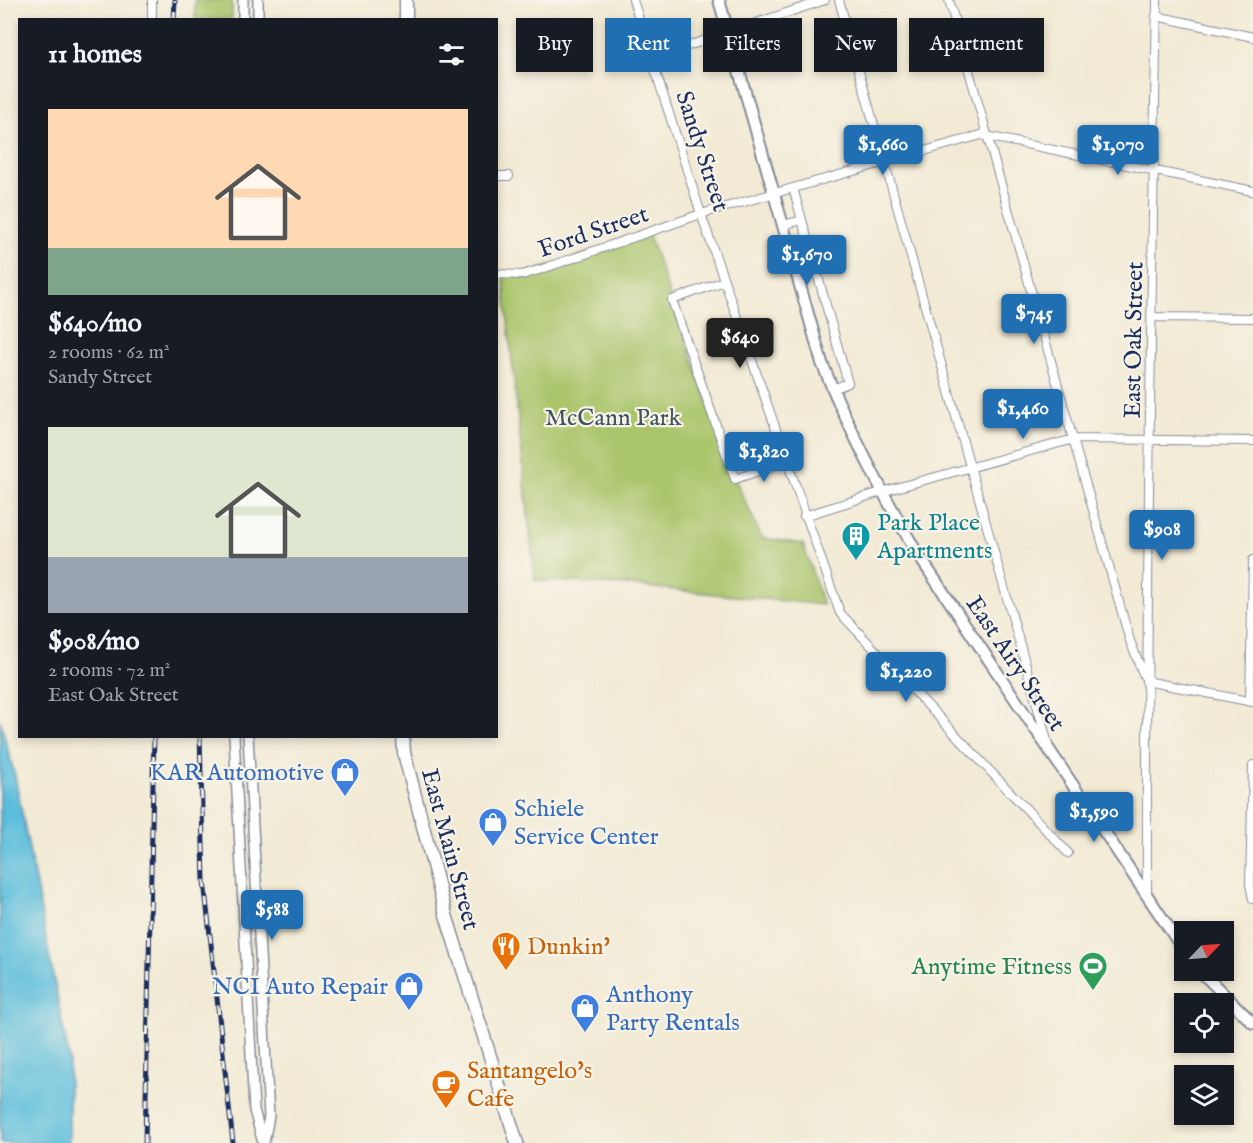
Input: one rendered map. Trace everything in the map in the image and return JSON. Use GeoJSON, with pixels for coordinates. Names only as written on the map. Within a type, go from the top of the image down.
{"type":"FeatureCollection","features":[{"type":"Feature","properties":{"kind":"main road"},"geometry":{"type":"LineString","coordinates":[[406,0],[406,18]]}},
{"type":"Feature","properties":{"kind":"main road","name":"East Airy Street"},"geometry":{"type":"LineString","coordinates":[[719,0],[724,18]]}},
{"type":"Feature","properties":{"kind":"main road","name":"East Airy Street"},"geometry":{"type":"LineString","coordinates":[[739,72],[822,363],[881,492],[962,621],[1049,748],[1147,898]]}},
{"type":"Feature","properties":{"kind":"main road","name":"East Main Street"},"geometry":{"type":"LineString","coordinates":[[403,738],[406,762],[446,915],[517,1143]]}},
{"type":"Feature","properties":{"kind":"main road"},"geometry":{"type":"LineString","coordinates":[[1147,898],[1174,936]]}},
{"type":"Feature","properties":{"kind":"main road"},"geometry":{"type":"LineString","coordinates":[[1210,981],[1253,1023]]}},
{"type":"Feature","properties":{"kind":"street"},"geometry":{"type":"LineString","coordinates":[[152,0],[152,18]]}},
{"type":"Feature","properties":{"kind":"street"},"geometry":{"type":"LineString","coordinates":[[243,0],[243,18]]}},
{"type":"Feature","properties":{"kind":"street"},"geometry":{"type":"LineString","coordinates":[[258,0],[258,18]]}},
{"type":"Feature","properties":{"kind":"street","name":"Sandy Street"},"geometry":{"type":"LineString","coordinates":[[633,0],[639,18]]}},
{"type":"Feature","properties":{"kind":"street"},"geometry":{"type":"LineString","coordinates":[[772,18],[825,0]]}},
{"type":"Feature","properties":{"kind":"street"},"geometry":{"type":"LineString","coordinates":[[839,0],[1049,748]]}},
{"type":"Feature","properties":{"kind":"street"},"geometry":{"type":"LineString","coordinates":[[950,0],[1130,641],[1146,681],[1251,701],[1253,560]]}},
{"type":"Feature","properties":{"kind":"street","name":"East Oak Street"},"geometry":{"type":"LineString","coordinates":[[1147,898],[1146,681],[1156,0]]}},
{"type":"Feature","properties":{"kind":"street"},"geometry":{"type":"LineString","coordinates":[[1156,16],[1253,36]]}},
{"type":"Feature","properties":{"kind":"street","name":"Sandy Street"},"geometry":{"type":"LineString","coordinates":[[656,72],[701,214],[785,462],[840,613],[1068,853]]}},
{"type":"Feature","properties":{"kind":"street","name":"Ford Street"},"geometry":{"type":"LineString","coordinates":[[498,274],[522,275],[701,214],[981,135],[989,135]]}},
{"type":"Feature","properties":{"kind":"street"},"geometry":{"type":"LineString","coordinates":[[989,135],[1253,191]]}},
{"type":"Feature","properties":{"kind":"street"},"geometry":{"type":"LineString","coordinates":[[498,176],[509,176]]}},
{"type":"Feature","properties":{"kind":"street"},"geometry":{"type":"LineString","coordinates":[[793,188],[848,383],[833,389]]}},
{"type":"Feature","properties":{"kind":"street"},"geometry":{"type":"LineString","coordinates":[[783,225],[802,220]]}},
{"type":"Feature","properties":{"kind":"street"},"geometry":{"type":"LineString","coordinates":[[724,281],[672,300],[735,479],[785,462]]}},
{"type":"Feature","properties":{"kind":"street"},"geometry":{"type":"LineString","coordinates":[[1152,317],[1253,318]]}},
{"type":"Feature","properties":{"kind":"street"},"geometry":{"type":"LineString","coordinates":[[804,516],[881,492],[1074,439],[1151,442],[1253,441]]}},
{"type":"Feature","properties":{"kind":"street"},"geometry":{"type":"LineString","coordinates":[[234,738],[254,1110],[264,1143]]}},
{"type":"Feature","properties":{"kind":"street"},"geometry":{"type":"LineString","coordinates":[[248,738],[269,1116],[264,1143]]}},
{"type":"Feature","properties":{"kind":"street"},"geometry":{"type":"LineString","coordinates":[[1253,765],[1253,899]]}},
{"type":"Feature","properties":{"kind":"green space"},"geometry":{"type":"Polygon","coordinates":[[[195,0],[232,0],[232,18],[195,18],[195,0]]]}},
{"type":"Feature","properties":{"kind":"green space","name":"McCann Park"},"geometry":{"type":"Polygon","coordinates":[[[648,233],[735,479],[762,538],[803,544],[823,605],[626,585],[535,580],[503,275],[522,275],[648,233]]]}},
{"type":"Feature","properties":{"kind":"water"},"geometry":{"type":"Polygon","coordinates":[[[0,720],[15,776],[69,1058],[69,1143],[0,1143],[0,720]]]}},
{"type":"Feature","properties":{"kind":"railway"},"geometry":{"type":"LineString","coordinates":[[174,18],[175,0]]}},
{"type":"Feature","properties":{"kind":"railway"},"geometry":{"type":"LineString","coordinates":[[145,1143],[154,738]]}},
{"type":"Feature","properties":{"kind":"railway"},"geometry":{"type":"LineString","coordinates":[[200,738],[204,881],[233,1143]]}},
{"type":"Feature","properties":{"kind":"place","name":"Park Place Apartments"},"geometry":{"type":"Point","coordinates":[856,562]}},
{"type":"Feature","properties":{"kind":"place","name":"KAR Automotive"},"geometry":{"type":"Point","coordinates":[345,798]}},
{"type":"Feature","properties":{"kind":"place","name":"Schiele Service Center"},"geometry":{"type":"Point","coordinates":[493,848]}},
{"type":"Feature","properties":{"kind":"place","name":"Dunkin'"},"geometry":{"type":"Point","coordinates":[506,972]}},
{"type":"Feature","properties":{"kind":"place","name":"Anytime Fitness"},"geometry":{"type":"Point","coordinates":[1093,992]}},
{"type":"Feature","properties":{"kind":"place","name":"NCI Auto Repair"},"geometry":{"type":"Point","coordinates":[409,1012]}},
{"type":"Feature","properties":{"kind":"place","name":"Anthony Party Rentals"},"geometry":{"type":"Point","coordinates":[585,1034]}},
{"type":"Feature","properties":{"kind":"place","name":"Santangelo's Cafe"},"geometry":{"type":"Point","coordinates":[446,1110]}}]}
